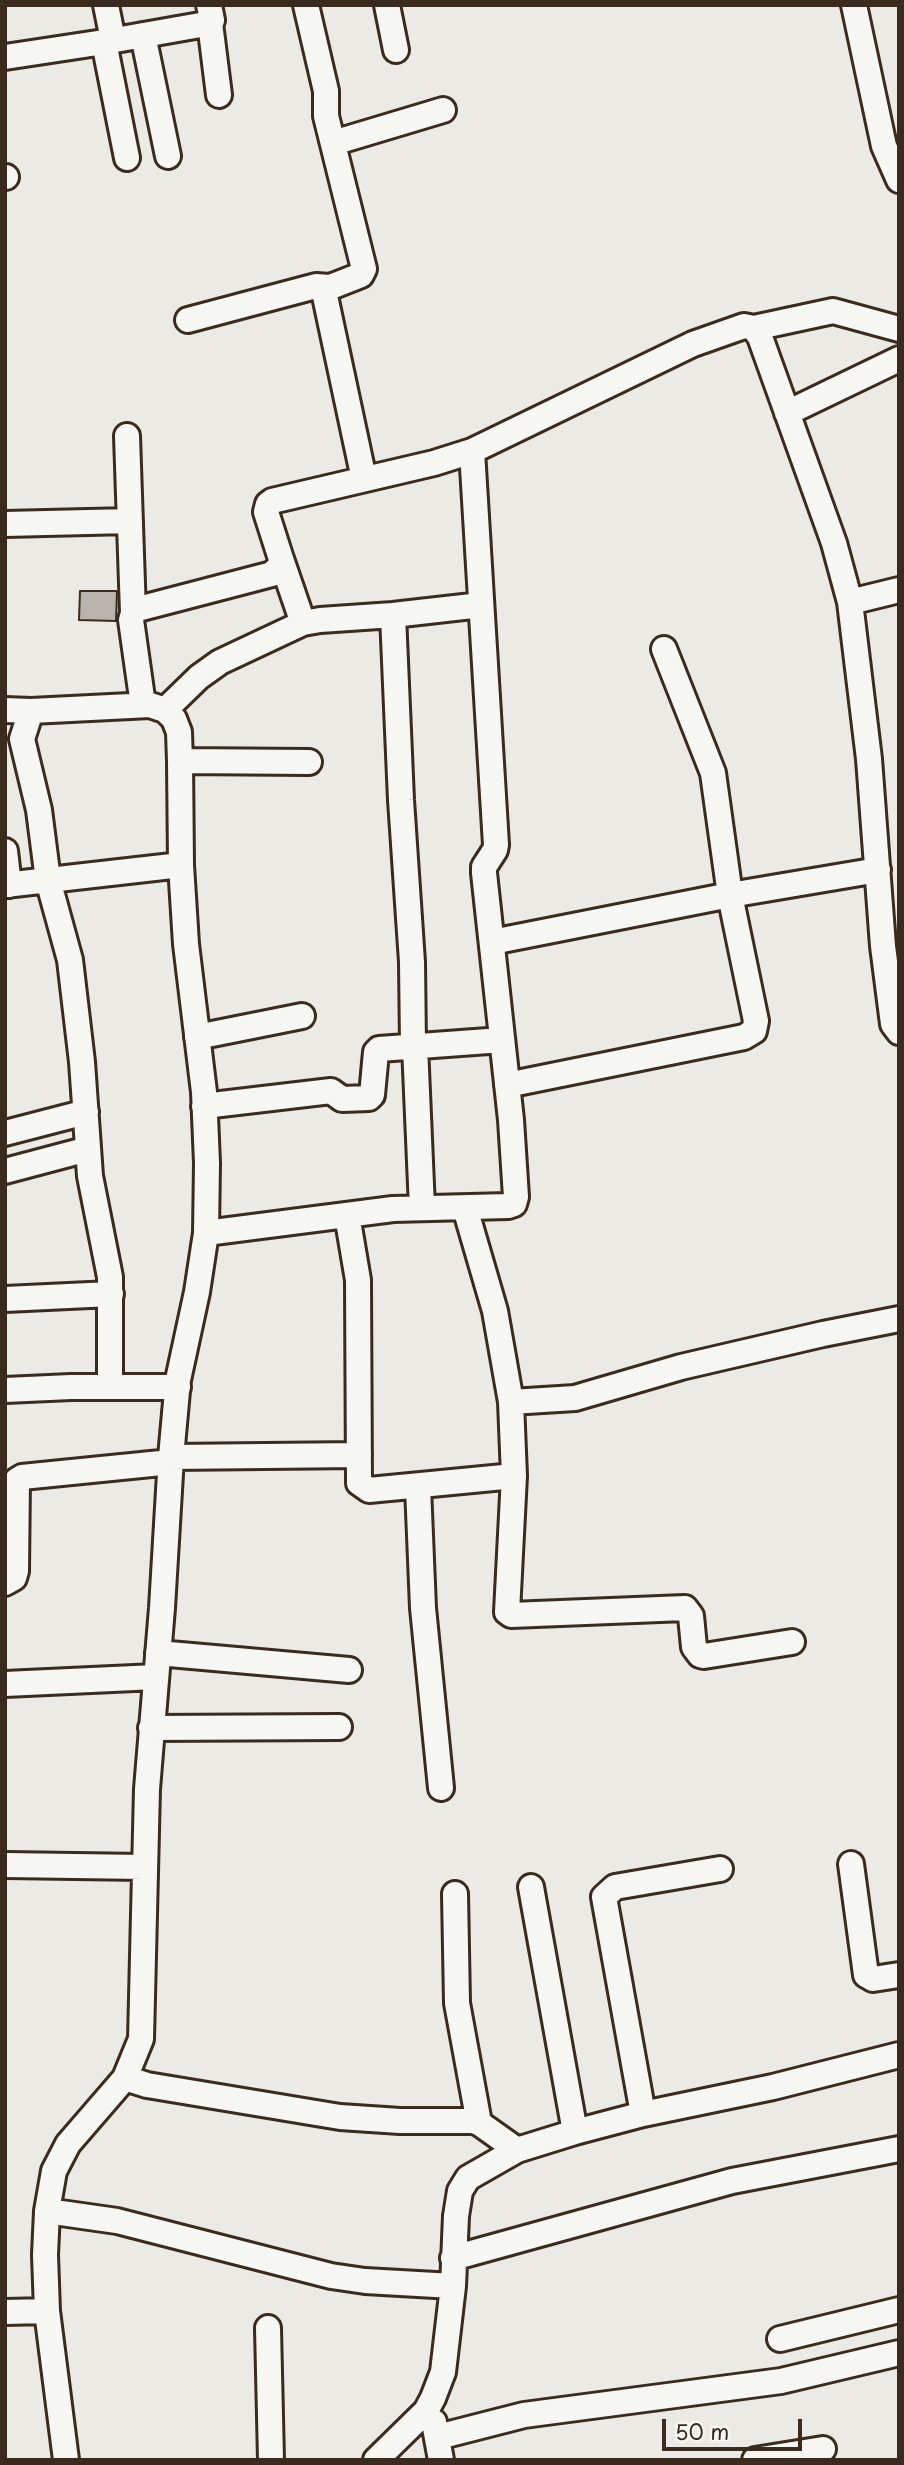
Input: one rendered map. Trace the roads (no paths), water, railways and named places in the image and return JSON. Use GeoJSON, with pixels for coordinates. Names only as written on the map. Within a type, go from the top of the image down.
{"type":"FeatureCollection","features":[{"type":"Feature","properties":{"kind":"street"},"geometry":{"type":"LineString","coordinates":[[106,5],[108,41],[127,159]]}},
{"type":"Feature","properties":{"kind":"street"},"geometry":{"type":"LineString","coordinates":[[188,320],[316,286],[330,287],[361,275],[365,269],[326,116],[326,91],[306,5]]}},
{"type":"Feature","properties":{"kind":"street"},"geometry":{"type":"LineString","coordinates":[[387,5],[396,50]]}},
{"type":"Feature","properties":{"kind":"street"},"geometry":{"type":"LineString","coordinates":[[854,5],[884,146],[899,180]]}},
{"type":"Feature","properties":{"kind":"street"},"geometry":{"type":"LineString","coordinates":[[5,57],[143,35],[210,14],[219,95]]}},
{"type":"Feature","properties":{"kind":"street"},"geometry":{"type":"LineString","coordinates":[[143,35],[168,156]]}},
{"type":"Feature","properties":{"kind":"street"},"geometry":{"type":"LineString","coordinates":[[333,143],[443,110]]}},
{"type":"Feature","properties":{"kind":"street"},"geometry":{"type":"LineString","coordinates":[[330,287],[325,296],[364,479]]}},
{"type":"Feature","properties":{"kind":"street"},"geometry":{"type":"LineString","coordinates":[[303,623],[266,513],[268,504],[472,451],[693,344],[744,326],[754,328],[833,311],[899,329]]}},
{"type":"Feature","properties":{"kind":"street"},"geometry":{"type":"LineString","coordinates":[[754,328],[760,337],[834,543],[850,602],[869,759],[883,946],[891,1011],[895,1029],[899,1032]]}},
{"type":"Feature","properties":{"kind":"street"},"geometry":{"type":"LineString","coordinates":[[786,414],[899,359]]}},
{"type":"Feature","properties":{"kind":"street"},"geometry":{"type":"LineString","coordinates":[[66,2460],[47,2311],[47,2211],[54,2171],[68,2144],[125,2078],[141,2039],[144,1867],[151,1728],[171,1459],[183,1351],[197,1292],[206,1233],[207,1163],[204,1106],[186,944],[178,732],[174,719],[154,707],[131,620],[133,613],[127,436]]}},
{"type":"Feature","properties":{"kind":"street"},"geometry":{"type":"LineString","coordinates":[[206,1233],[347,1215],[514,1204],[516,1197],[507,1085],[484,867],[496,845],[472,451]]}},
{"type":"Feature","properties":{"kind":"street"},"geometry":{"type":"LineString","coordinates":[[5,524],[130,521]]}},
{"type":"Feature","properties":{"kind":"street"},"geometry":{"type":"LineString","coordinates":[[133,613],[138,609],[268,577],[276,571],[281,559]]}},
{"type":"Feature","properties":{"kind":"street"},"geometry":{"type":"LineString","coordinates":[[850,602],[899,590]]}},
{"type":"Feature","properties":{"kind":"street"},"geometry":{"type":"LineString","coordinates":[[5,710],[154,707],[220,662],[303,623],[481,605]]}},
{"type":"Feature","properties":{"kind":"street"},"geometry":{"type":"LineString","coordinates":[[393,615],[422,1208]]}},
{"type":"Feature","properties":{"kind":"street"},"geometry":{"type":"LineString","coordinates":[[507,1085],[744,1037],[754,1031],[756,1021],[730,895],[713,773],[664,649]]}},
{"type":"Feature","properties":{"kind":"street"},"geometry":{"type":"LineString","coordinates":[[31,711],[22,740],[39,810],[48,880],[70,960],[82,1062],[90,1176],[110,1277],[110,1387]]}},
{"type":"Feature","properties":{"kind":"street"},"geometry":{"type":"LineString","coordinates":[[180,761],[309,762]]}},
{"type":"Feature","properties":{"kind":"street"},"geometry":{"type":"LineString","coordinates":[[5,851],[7,885],[181,865]]}},
{"type":"Feature","properties":{"kind":"street"},"geometry":{"type":"LineString","coordinates":[[492,942],[730,895],[877,870]]}},
{"type":"Feature","properties":{"kind":"street"},"geometry":{"type":"LineString","coordinates":[[197,1037],[302,1016]]}},
{"type":"Feature","properties":{"kind":"street"},"geometry":{"type":"LineString","coordinates":[[204,1106],[331,1091],[342,1100],[369,1098],[372,1095],[377,1050],[502,1040]]}},
{"type":"Feature","properties":{"kind":"street"},"geometry":{"type":"LineString","coordinates":[[5,1133],[86,1112]]}},
{"type":"Feature","properties":{"kind":"street"},"geometry":{"type":"LineString","coordinates":[[5,1171],[88,1149]]}},
{"type":"Feature","properties":{"kind":"street"},"geometry":{"type":"LineString","coordinates":[[465,1208],[495,1311],[511,1402],[514,1476],[506,1609],[511,1615],[685,1608],[691,1616],[694,1647],[704,1656],[792,1643]]}},
{"type":"Feature","properties":{"kind":"street"},"geometry":{"type":"LineString","coordinates":[[347,1215],[358,1280],[358,1480],[365,1489],[418,1487],[514,1476]]}},
{"type":"Feature","properties":{"kind":"street"},"geometry":{"type":"LineString","coordinates":[[5,1299],[111,1294]]}},
{"type":"Feature","properties":{"kind":"street"},"geometry":{"type":"LineString","coordinates":[[511,1402],[575,1398],[694,1364],[899,1319]]}},
{"type":"Feature","properties":{"kind":"street"},"geometry":{"type":"LineString","coordinates":[[5,1390],[178,1387]]}},
{"type":"Feature","properties":{"kind":"street"},"geometry":{"type":"LineString","coordinates":[[5,1583],[14,1578],[16,1571],[17,1480],[22,1477],[171,1459],[359,1455]]}},
{"type":"Feature","properties":{"kind":"street"},"geometry":{"type":"LineString","coordinates":[[418,1487],[422,1594],[441,1788]]}},
{"type":"Feature","properties":{"kind":"street"},"geometry":{"type":"LineString","coordinates":[[158,1653],[348,1670]]}},
{"type":"Feature","properties":{"kind":"street"},"geometry":{"type":"LineString","coordinates":[[5,1684],[156,1677]]}},
{"type":"Feature","properties":{"kind":"street"},"geometry":{"type":"LineString","coordinates":[[151,1728],[339,1727]]}},
{"type":"Feature","properties":{"kind":"street"},"geometry":{"type":"LineString","coordinates":[[851,1864],[866,1975],[873,1979],[899,1975]]}},
{"type":"Feature","properties":{"kind":"street"},"geometry":{"type":"LineString","coordinates":[[5,1865],[144,1867]]}},
{"type":"Feature","properties":{"kind":"street"},"geometry":{"type":"LineString","coordinates":[[643,2115],[604,1897],[615,1887],[720,1869]]}},
{"type":"Feature","properties":{"kind":"street"},"geometry":{"type":"LineString","coordinates":[[531,1888],[575,2132]]}},
{"type":"Feature","properties":{"kind":"street"},"geometry":{"type":"LineString","coordinates":[[455,1894],[457,2003],[479,2123]]}},
{"type":"Feature","properties":{"kind":"street"},"geometry":{"type":"LineString","coordinates":[[376,2460],[417,2421],[430,2404],[443,2372],[453,2286],[456,2216],[463,2184],[480,2169],[517,2150],[575,2132],[899,2055]]}},
{"type":"Feature","properties":{"kind":"street"},"geometry":{"type":"LineString","coordinates":[[125,2078],[147,2085],[367,2120],[466,2120],[479,2123],[517,2150]]}},
{"type":"Feature","properties":{"kind":"street"},"geometry":{"type":"LineString","coordinates":[[453,2258],[732,2181],[899,2149]]}},
{"type":"Feature","properties":{"kind":"street"},"geometry":{"type":"LineString","coordinates":[[47,2211],[117,2221],[331,2276],[365,2281],[453,2286]]}},
{"type":"Feature","properties":{"kind":"street"},"geometry":{"type":"LineString","coordinates":[[780,2339],[899,2310]]}},
{"type":"Feature","properties":{"kind":"street"},"geometry":{"type":"LineString","coordinates":[[5,2312],[47,2311]]}},
{"type":"Feature","properties":{"kind":"street"},"geometry":{"type":"LineString","coordinates":[[268,2328],[271,2460]]}},
{"type":"Feature","properties":{"kind":"street"},"geometry":{"type":"LineString","coordinates":[[430,2404],[439,2448],[524,2416],[780,2381],[899,2353]]}},
{"type":"Feature","properties":{"kind":"street"},"geometry":{"type":"LineString","coordinates":[[755,2460],[823,2449]]}}]}
